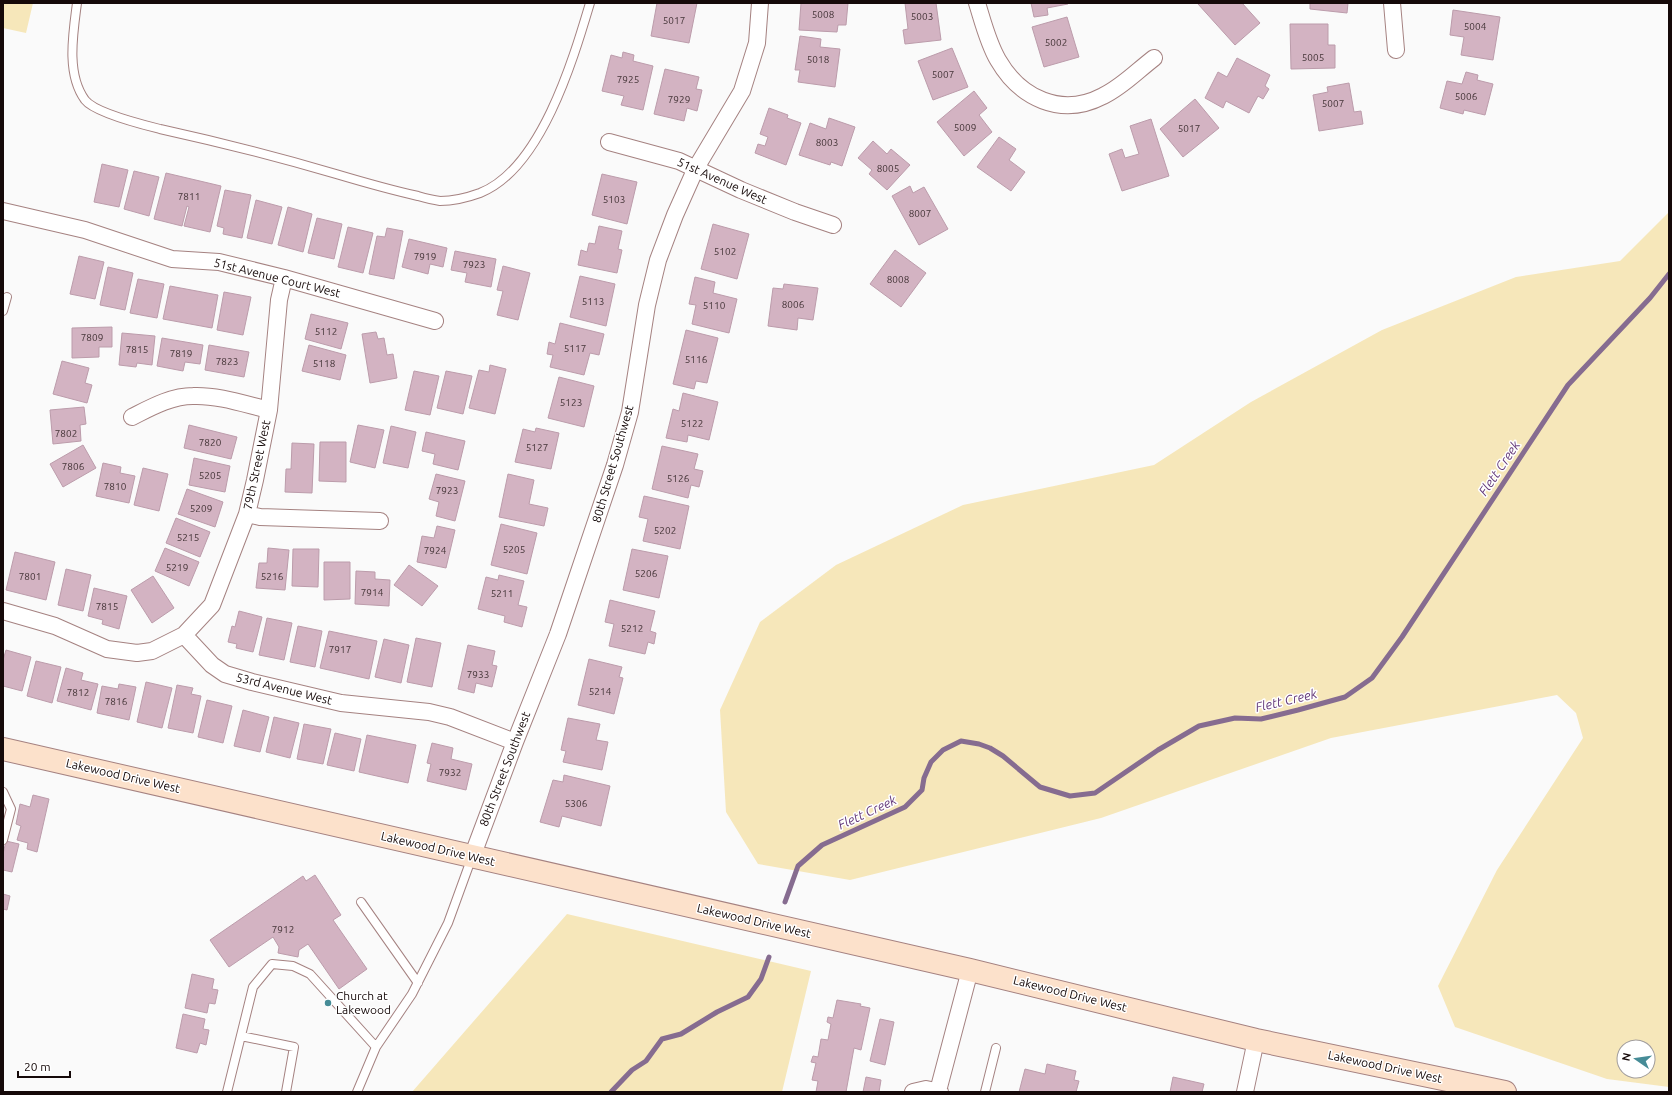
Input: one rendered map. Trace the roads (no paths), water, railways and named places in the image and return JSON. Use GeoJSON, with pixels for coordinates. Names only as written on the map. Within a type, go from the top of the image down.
{"type":"FeatureCollection","features":[{"type":"Feature","properties":{"kind":"main road","name":"Lakewood Drive West"},"geometry":{"type":"LineString","coordinates":[[3,749],[970,970],[1256,1040],[1505,1092]]}},
{"type":"Feature","properties":{"kind":"street","name":"80th Street Southwest"},"geometry":{"type":"LineString","coordinates":[[472,857],[514,742],[558,634],[616,465],[630,412],[647,305],[658,260],[675,215],[696,168],[742,91],[757,43],[760,3]]}},
{"type":"Feature","properties":{"kind":"street"},"geometry":{"type":"LineString","coordinates":[[977,3],[986,34],[998,60],[1011,79],[1025,92],[1044,102],[1057,105],[1088,103],[1115,89],[1154,58]]}},
{"type":"Feature","properties":{"kind":"street"},"geometry":{"type":"LineString","coordinates":[[1392,3],[1396,50]]}},
{"type":"Feature","properties":{"kind":"street","name":"51st Avenue West"},"geometry":{"type":"LineString","coordinates":[[609,142],[679,161],[741,190],[795,212],[833,225]]}},
{"type":"Feature","properties":{"kind":"street","name":"51st Avenue Court West"},"geometry":{"type":"LineString","coordinates":[[3,211],[85,230],[172,259],[218,262],[284,278],[435,321]]}},
{"type":"Feature","properties":{"kind":"street","name":"79th Street West"},"geometry":{"type":"LineString","coordinates":[[184,635],[212,605],[247,514],[269,410],[279,300],[284,278]]}},
{"type":"Feature","properties":{"kind":"street"},"geometry":{"type":"LineString","coordinates":[[132,417],[168,401],[192,396],[227,399],[269,410]]}},
{"type":"Feature","properties":{"kind":"street"},"geometry":{"type":"LineString","coordinates":[[247,514],[260,517],[380,521]]}},
{"type":"Feature","properties":{"kind":"street"},"geometry":{"type":"LineString","coordinates":[[3,611],[55,626],[94,644],[124,652],[152,651],[184,635]]}},
{"type":"Feature","properties":{"kind":"street","name":"53rd Avenue West"},"geometry":{"type":"LineString","coordinates":[[184,635],[212,665],[225,674],[341,703],[429,712],[450,717],[514,742]]}},
{"type":"Feature","properties":{"kind":"street"},"geometry":{"type":"LineString","coordinates":[[913,1092],[926,1089],[939,1092],[970,970]]}},
{"type":"Feature","properties":{"kind":"street"},"geometry":{"type":"LineString","coordinates":[[1245,1092],[1256,1040]]}},
{"type":"Feature","properties":{"kind":"lane"},"geometry":{"type":"LineString","coordinates":[[77,3],[72,54],[75,84],[86,102],[96,108],[131,121],[301,164],[400,192],[441,201],[480,193],[504,179],[523,158],[538,135],[569,72],[590,3]]}},
{"type":"Feature","properties":{"kind":"lane"},"geometry":{"type":"LineString","coordinates":[[3,311],[7,297]]}},
{"type":"Feature","properties":{"kind":"lane"},"geometry":{"type":"LineString","coordinates":[[3,792],[11,810],[3,840]]}},
{"type":"Feature","properties":{"kind":"lane"},"geometry":{"type":"LineString","coordinates":[[357,1092],[376,1047],[418,983],[448,923],[472,857]]}},
{"type":"Feature","properties":{"kind":"lane"},"geometry":{"type":"LineString","coordinates":[[361,902],[418,983]]}},
{"type":"Feature","properties":{"kind":"lane"},"geometry":{"type":"LineString","coordinates":[[227,1092],[253,987],[272,964],[293,966],[310,974],[376,1047]]}},
{"type":"Feature","properties":{"kind":"lane"},"geometry":{"type":"LineString","coordinates":[[241,1036],[294,1047],[286,1092]]}},
{"type":"Feature","properties":{"kind":"lane"},"geometry":{"type":"LineString","coordinates":[[985,1092],[996,1048]]}},
{"type":"Feature","properties":{"kind":"waterway","name":"Flett Creek"},"geometry":{"type":"LineString","coordinates":[[785,902],[798,866],[822,845],[905,807],[922,790],[924,778],[931,762],[943,750],[961,741],[979,744],[990,748],[1003,756],[1040,787],[1070,796],[1095,793],[1158,750],[1199,726],[1235,718],[1261,719],[1345,697],[1372,678],[1402,637],[1568,385],[1650,298],[1669,274]]}},
{"type":"Feature","properties":{"kind":"waterway","name":"Flett Creek"},"geometry":{"type":"LineString","coordinates":[[611,1092],[632,1070],[646,1061],[662,1039],[681,1034],[717,1012],[748,997],[761,979],[769,957]]}},
{"type":"Feature","properties":{"kind":"place","name":"Church at Lakewood"},"geometry":{"type":"Point","coordinates":[328,1003]}}]}
